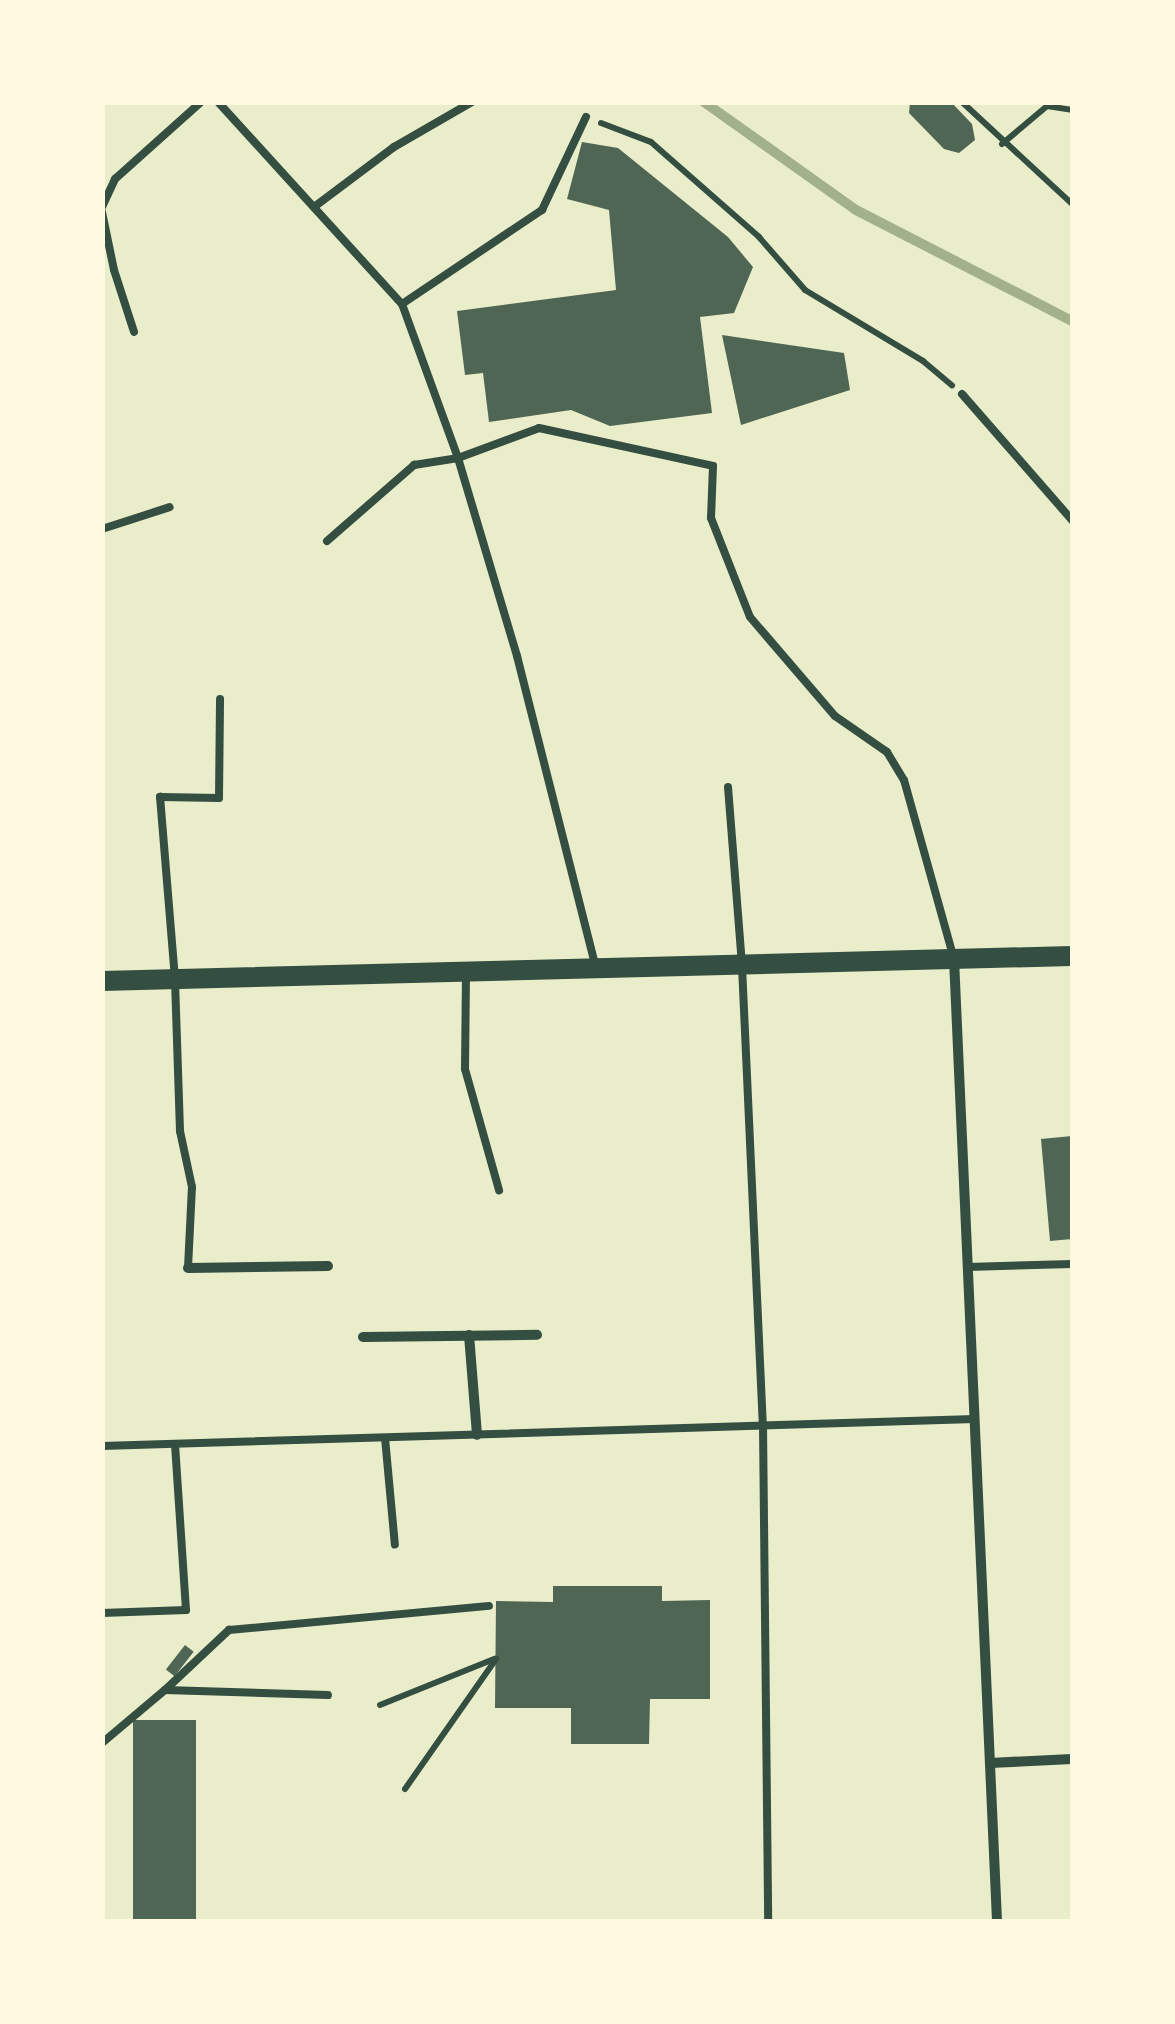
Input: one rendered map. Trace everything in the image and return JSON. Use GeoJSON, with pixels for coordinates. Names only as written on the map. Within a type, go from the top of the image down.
{"type":"FeatureCollection","features":[{"type":"Feature","properties":{"kind":"main road"},"geometry":{"type":"LineString","coordinates":[[102,981],[1072,956]]}},
{"type":"Feature","properties":{"kind":"street"},"geometry":{"type":"LineString","coordinates":[[954,959],[997,1922]]}},
{"type":"Feature","properties":{"kind":"street"},"geometry":{"type":"LineString","coordinates":[[188,1268],[328,1266]]}},
{"type":"Feature","properties":{"kind":"street"},"geometry":{"type":"LineString","coordinates":[[469,1335],[476,1435]]}},
{"type":"Feature","properties":{"kind":"street"},"geometry":{"type":"LineString","coordinates":[[363,1337],[537,1335]]}},
{"type":"Feature","properties":{"kind":"street"},"geometry":{"type":"LineString","coordinates":[[990,1763],[1072,1759]]}},
{"type":"Feature","properties":{"kind":"lane"},"geometry":{"type":"LineString","coordinates":[[134,332],[102,209],[115,179],[201,102]]}},
{"type":"Feature","properties":{"kind":"lane"},"geometry":{"type":"LineString","coordinates":[[218,102],[402,304],[458,458],[516,656],[596,970]]}},
{"type":"Feature","properties":{"kind":"lane"},"geometry":{"type":"LineString","coordinates":[[314,207],[394,147],[472,102]]}},
{"type":"Feature","properties":{"kind":"lane"},"geometry":{"type":"LineString","coordinates":[[402,304],[542,210],[586,117]]}},
{"type":"Feature","properties":{"kind":"lane"},"geometry":{"type":"LineString","coordinates":[[962,394],[1072,520]]}},
{"type":"Feature","properties":{"kind":"lane"},"geometry":{"type":"LineString","coordinates":[[327,540],[414,465],[458,458],[540,428],[713,466],[712,518],[750,617],[836,716],[888,752],[904,780],[954,959]]}},
{"type":"Feature","properties":{"kind":"lane"},"geometry":{"type":"LineString","coordinates":[[102,530],[170,507]]}},
{"type":"Feature","properties":{"kind":"lane"},"geometry":{"type":"LineString","coordinates":[[188,1268],[192,1187],[180,1132],[175,980],[160,797],[218,798],[220,699]]}},
{"type":"Feature","properties":{"kind":"lane"},"geometry":{"type":"LineString","coordinates":[[728,787],[742,966],[763,1426],[768,1922]]}},
{"type":"Feature","properties":{"kind":"lane"},"geometry":{"type":"LineString","coordinates":[[466,973],[465,1069],[498,1190]]}},
{"type":"Feature","properties":{"kind":"lane"},"geometry":{"type":"LineString","coordinates":[[968,1267],[1072,1264]]}},
{"type":"Feature","properties":{"kind":"lane"},"geometry":{"type":"LineString","coordinates":[[102,1446],[975,1419]]}},
{"type":"Feature","properties":{"kind":"lane"},"geometry":{"type":"LineString","coordinates":[[385,1438],[396,1545]]}},
{"type":"Feature","properties":{"kind":"lane"},"geometry":{"type":"LineString","coordinates":[[102,1612],[186,1610],[175,1444]]}},
{"type":"Feature","properties":{"kind":"lane"},"geometry":{"type":"LineString","coordinates":[[102,1742],[229,1630],[489,1606]]}},
{"type":"Feature","properties":{"kind":"lane"},"geometry":{"type":"LineString","coordinates":[[164,1690],[328,1695]]}},
{"type":"Feature","properties":{"kind":"path"},"geometry":{"type":"LineString","coordinates":[[962,102],[1002,144],[1072,204]]}},
{"type":"Feature","properties":{"kind":"path"},"geometry":{"type":"LineString","coordinates":[[1002,144],[1047,106],[1072,110]]}},
{"type":"Feature","properties":{"kind":"path"},"geometry":{"type":"LineString","coordinates":[[586,117],[650,142],[759,237],[806,290],[922,361],[962,394]]}},
{"type":"Feature","properties":{"kind":"path"},"geometry":{"type":"LineString","coordinates":[[380,1706],[496,1659],[405,1789]]}},
{"type":"Feature","properties":{"kind":"building"},"geometry":{"type":"Polygon","coordinates":[[[910,102],[951,102],[972,124],[975,140],[959,153],[944,149],[909,113],[910,102]]]}},
{"type":"Feature","properties":{"kind":"building"},"geometry":{"type":"Polygon","coordinates":[[[582,142],[618,148],[728,237],[753,267],[734,313],[700,317],[712,413],[610,426],[571,410],[489,422],[483,373],[465,375],[457,311],[616,290],[609,210],[567,199],[582,142]]]}},
{"type":"Feature","properties":{"kind":"building"},"geometry":{"type":"Polygon","coordinates":[[[722,335],[844,353],[850,390],[741,425],[722,335]]]}},
{"type":"Feature","properties":{"kind":"building"},"geometry":{"type":"Polygon","coordinates":[[[1072,1136],[1072,1239],[1050,1241],[1041,1139],[1072,1136]]]}},
{"type":"Feature","properties":{"kind":"building"},"geometry":{"type":"Polygon","coordinates":[[[553,1586],[662,1586],[662,1601],[710,1600],[710,1699],[650,1699],[649,1744],[571,1744],[571,1708],[495,1708],[496,1601],[553,1602],[553,1586]]]}},
{"type":"Feature","properties":{"kind":"building"},"geometry":{"type":"Polygon","coordinates":[[[185,1645],[194,1652],[175,1676],[166,1669],[185,1645]]]}},
{"type":"Feature","properties":{"kind":"building"},"geometry":{"type":"Polygon","coordinates":[[[133,1720],[196,1720],[196,1922],[133,1922],[133,1720]]]}},
{"type":"Feature","properties":{"kind":"waterway"},"geometry":{"type":"LineString","coordinates":[[704,102],[856,210],[1072,321]]}}]}
